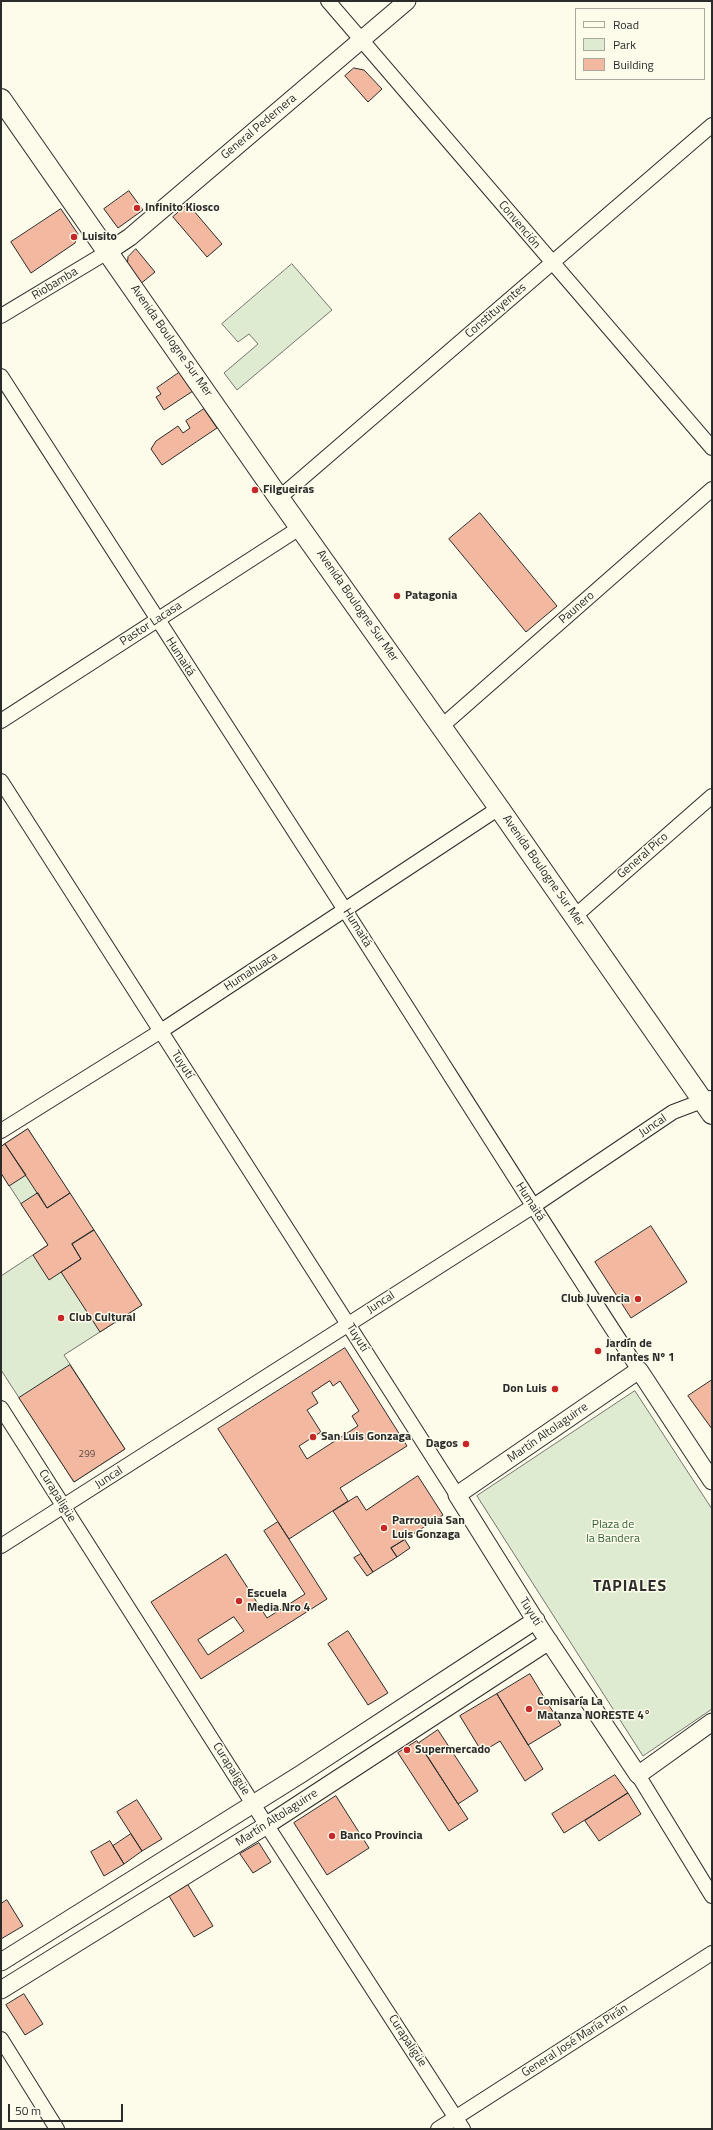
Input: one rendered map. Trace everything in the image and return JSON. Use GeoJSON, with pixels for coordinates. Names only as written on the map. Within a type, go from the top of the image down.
{"type":"FeatureCollection","features":[{"type":"Feature","properties":{"kind":"main road","name":"Avenida Boulogne Sur Mer"},"geometry":{"type":"LineString","coordinates":[[1,99],[109,251],[279,498],[442,726],[574,916],[709,1104]]}},
{"type":"Feature","properties":{"kind":"street","name":"Convención"},"geometry":{"type":"LineString","coordinates":[[328,1],[712,448]]}},
{"type":"Feature","properties":{"kind":"street","name":"General Pedernera"},"geometry":{"type":"LineString","coordinates":[[109,251],[130,236],[407,1]]}},
{"type":"Feature","properties":{"kind":"street","name":"Constituyentes"},"geometry":{"type":"LineString","coordinates":[[279,498],[712,125]]}},
{"type":"Feature","properties":{"kind":"street","name":"Riobamba"},"geometry":{"type":"LineString","coordinates":[[1,316],[109,251]]}},
{"type":"Feature","properties":{"kind":"street","name":"Humaitá"},"geometry":{"type":"LineString","coordinates":[[1,376],[345,910],[532,1206],[712,1481]]}},
{"type":"Feature","properties":{"kind":"street","name":"Paunero"},"geometry":{"type":"LineString","coordinates":[[442,726],[712,489]]}},
{"type":"Feature","properties":{"kind":"street","name":"Pastor Lacasa"},"geometry":{"type":"LineString","coordinates":[[1,721],[301,527]]}},
{"type":"Feature","properties":{"kind":"street","name":"Tuyutí"},"geometry":{"type":"LineString","coordinates":[[1,781],[549,1641],[638,1775],[712,1896]]}},
{"type":"Feature","properties":{"kind":"street","name":"General Pico"},"geometry":{"type":"LineString","coordinates":[[574,916],[712,796]]}},
{"type":"Feature","properties":{"kind":"street","name":"Humahuaca"},"geometry":{"type":"LineString","coordinates":[[1,1131],[161,1031],[499,808]]}},
{"type":"Feature","properties":{"kind":"street","name":"Juncal"},"geometry":{"type":"LineString","coordinates":[[1,1546],[532,1206],[673,1112],[709,1104]]}},
{"type":"Feature","properties":{"kind":"street","name":"Martín Altolaguirre"},"geometry":{"type":"LineString","coordinates":[[456,1495],[639,1370]]}},
{"type":"Feature","properties":{"kind":"street","name":"Curapaligüe"},"geometry":{"type":"LineString","coordinates":[[1,1408],[253,1804],[460,2123]]}},
{"type":"Feature","properties":{"kind":"street","name":"Martín Altolaguirre"},"geometry":{"type":"LineString","coordinates":[[1,1962],[253,1804],[536,1620]]}},
{"type":"Feature","properties":{"kind":"street","name":"Martín Altolaguirre"},"geometry":{"type":"LineString","coordinates":[[1,1990],[267,1825],[549,1641]]}},
{"type":"Feature","properties":{"kind":"street"},"geometry":{"type":"LineString","coordinates":[[638,1775],[712,1722]]}},
{"type":"Feature","properties":{"kind":"street","name":"General José María Pirán"},"geometry":{"type":"LineString","coordinates":[[438,2129],[460,2123],[712,1952]]}},
{"type":"Feature","properties":{"kind":"street"},"geometry":{"type":"LineString","coordinates":[[1,2039],[57,2129]]}},
{"type":"Feature","properties":{"kind":"green space"},"geometry":{"type":"Polygon","coordinates":[[[292,264],[332,310],[237,390],[224,373],[258,344],[249,334],[238,342],[222,324],[292,264]]]}},
{"type":"Feature","properties":{"kind":"green space","name":"Club Cultural"},"geometry":{"type":"Polygon","coordinates":[[[28,1129],[142,1305],[64,1355],[125,1449],[74,1482],[1,1370],[1,1276],[48,1245],[1,1173],[1,1147],[28,1129]]]}},
{"type":"Feature","properties":{"kind":"green space","name":"Plaza de la Bandera"},"geometry":{"type":"Polygon","coordinates":[[[635,1391],[712,1509],[712,1709],[643,1756],[477,1496],[635,1391]]]}},
{"type":"Feature","properties":{"kind":"building"},"geometry":{"type":"Polygon","coordinates":[[[354,68],[364,70],[382,89],[368,102],[345,76],[354,68]]]}},
{"type":"Feature","properties":{"kind":"building"},"geometry":{"type":"Polygon","coordinates":[[[129,191],[143,210],[118,228],[104,209],[129,191]]]}},
{"type":"Feature","properties":{"kind":"building"},"geometry":{"type":"Polygon","coordinates":[[[188,204],[222,244],[207,257],[173,217],[188,204]]]}},
{"type":"Feature","properties":{"kind":"building"},"geometry":{"type":"Polygon","coordinates":[[[61,209],[78,234],[75,243],[31,273],[11,242],[61,209]]]}},
{"type":"Feature","properties":{"kind":"building"},"geometry":{"type":"Polygon","coordinates":[[[136,249],[155,272],[139,285],[127,268],[128,257],[136,249]]]}},
{"type":"Feature","properties":{"kind":"building"},"geometry":{"type":"Polygon","coordinates":[[[183,370],[196,389],[164,410],[156,397],[161,394],[157,388],[183,370]]]}},
{"type":"Feature","properties":{"kind":"building"},"geometry":{"type":"Polygon","coordinates":[[[204,409],[217,428],[162,465],[151,449],[156,441],[178,426],[183,433],[190,428],[186,421],[204,409]]]}},
{"type":"Feature","properties":{"kind":"building"},"geometry":{"type":"Polygon","coordinates":[[[480,513],[557,606],[526,632],[449,539],[480,513]]]}},
{"type":"Feature","properties":{"kind":"building"},"geometry":{"type":"Polygon","coordinates":[[[28,1129],[70,1193],[47,1208],[5,1144],[28,1129]]]}},
{"type":"Feature","properties":{"kind":"building"},"geometry":{"type":"Polygon","coordinates":[[[5,1144],[26,1175],[9,1186],[1,1173],[1,1147],[5,1144]]]}},
{"type":"Feature","properties":{"kind":"building"},"geometry":{"type":"Polygon","coordinates":[[[38,1193],[47,1208],[70,1193],[94,1230],[72,1244],[81,1259],[49,1280],[33,1255],[48,1245],[21,1204],[38,1193]]]}},
{"type":"Feature","properties":{"kind":"building"},"geometry":{"type":"Polygon","coordinates":[[[651,1226],[687,1282],[631,1318],[595,1262],[651,1226]]]}},
{"type":"Feature","properties":{"kind":"building"},"geometry":{"type":"Polygon","coordinates":[[[94,1230],[142,1305],[100,1332],[61,1272],[81,1259],[72,1244],[94,1230]]]}},
{"type":"Feature","properties":{"kind":"building","name":"San Luis Gonzaga"},"geometry":{"type":"Polygon","coordinates":[[[345,1348],[407,1446],[340,1488],[348,1501],[289,1539],[218,1429],[345,1348]],[[330,1381],[312,1393],[318,1403],[307,1410],[321,1432],[299,1446],[307,1459],[358,1426],[352,1416],[359,1411],[340,1381],[333,1386],[330,1381]]]}},
{"type":"Feature","properties":{"kind":"building"},"geometry":{"type":"Polygon","coordinates":[[[70,1365],[125,1449],[74,1482],[19,1398],[70,1365]]]}},
{"type":"Feature","properties":{"kind":"building"},"geometry":{"type":"Polygon","coordinates":[[[712,1380],[712,1429],[688,1396],[712,1380]]]}},
{"type":"Feature","properties":{"kind":"building","name":"Parroquia San Luis Gonzaga"},"geometry":{"type":"Polygon","coordinates":[[[418,1476],[443,1515],[391,1548],[397,1557],[373,1572],[333,1511],[357,1496],[366,1510],[418,1476]]]}},
{"type":"Feature","properties":{"kind":"building","name":"Escuela Media Nro 4"},"geometry":{"type":"Polygon","coordinates":[[[278,1522],[327,1599],[201,1679],[151,1602],[226,1554],[267,1618],[305,1594],[264,1531],[278,1522]],[[234,1617],[198,1640],[208,1655],[244,1631],[234,1617]]]}},
{"type":"Feature","properties":{"kind":"building"},"geometry":{"type":"Polygon","coordinates":[[[405,1540],[410,1548],[397,1557],[391,1548],[405,1540]]]}},
{"type":"Feature","properties":{"kind":"building"},"geometry":{"type":"Polygon","coordinates":[[[361,1554],[373,1572],[367,1576],[354,1558],[361,1554]]]}},
{"type":"Feature","properties":{"kind":"building"},"geometry":{"type":"Polygon","coordinates":[[[348,1631],[388,1693],[368,1705],[328,1644],[348,1631]]]}},
{"type":"Feature","properties":{"kind":"building","name":"Comisaría La Matanza NORESTE 4°"},"geometry":{"type":"Polygon","coordinates":[[[530,1674],[561,1725],[528,1745],[497,1694],[530,1674]]]}},
{"type":"Feature","properties":{"kind":"building"},"geometry":{"type":"Polygon","coordinates":[[[497,1694],[543,1769],[525,1781],[500,1741],[482,1752],[460,1716],[497,1694]]]}},
{"type":"Feature","properties":{"kind":"building"},"geometry":{"type":"Polygon","coordinates":[[[438,1730],[478,1791],[458,1804],[419,1743],[438,1730]]]}},
{"type":"Feature","properties":{"kind":"building"},"geometry":{"type":"Polygon","coordinates":[[[417,1741],[468,1819],[449,1831],[398,1753],[417,1741]]]}},
{"type":"Feature","properties":{"kind":"building"},"geometry":{"type":"Polygon","coordinates":[[[615,1775],[628,1793],[564,1833],[552,1814],[615,1775]]]}},
{"type":"Feature","properties":{"kind":"building"},"geometry":{"type":"Polygon","coordinates":[[[628,1793],[641,1814],[599,1841],[585,1821],[628,1793]]]}},
{"type":"Feature","properties":{"kind":"building","name":"Banco Provincia"},"geometry":{"type":"Polygon","coordinates":[[[336,1796],[369,1848],[327,1875],[294,1823],[336,1796]]]}},
{"type":"Feature","properties":{"kind":"building"},"geometry":{"type":"Polygon","coordinates":[[[137,1800],[162,1839],[142,1851],[117,1812],[137,1800]]]}},
{"type":"Feature","properties":{"kind":"building"},"geometry":{"type":"Polygon","coordinates":[[[131,1834],[142,1851],[124,1864],[113,1846],[131,1834]]]}},
{"type":"Feature","properties":{"kind":"building"},"geometry":{"type":"Polygon","coordinates":[[[110,1841],[124,1864],[104,1876],[91,1852],[110,1841]]]}},
{"type":"Feature","properties":{"kind":"building"},"geometry":{"type":"Polygon","coordinates":[[[259,1843],[271,1862],[253,1873],[240,1854],[259,1843]]]}},
{"type":"Feature","properties":{"kind":"building"},"geometry":{"type":"Polygon","coordinates":[[[188,1885],[213,1926],[194,1937],[169,1896],[188,1885]]]}},
{"type":"Feature","properties":{"kind":"building"},"geometry":{"type":"Polygon","coordinates":[[[7,1900],[23,1926],[1,1939],[1,1904],[7,1900]]]}},
{"type":"Feature","properties":{"kind":"building"},"geometry":{"type":"Polygon","coordinates":[[[24,1994],[43,2024],[25,2035],[6,2005],[24,1994]]]}},
{"type":"Feature","properties":{"kind":"place","name":"Infinito Kiosco"},"geometry":{"type":"Point","coordinates":[137,208]}},
{"type":"Feature","properties":{"kind":"place","name":"Luisito"},"geometry":{"type":"Point","coordinates":[74,237]}},
{"type":"Feature","properties":{"kind":"place","name":"Filgueiras"},"geometry":{"type":"Point","coordinates":[255,490]}},
{"type":"Feature","properties":{"kind":"place","name":"Patagonia"},"geometry":{"type":"Point","coordinates":[397,596]}},
{"type":"Feature","properties":{"kind":"place","name":"Club Juvencia"},"geometry":{"type":"Point","coordinates":[638,1299]}},
{"type":"Feature","properties":{"kind":"place","name":"Club Cultural"},"geometry":{"type":"Point","coordinates":[61,1318]}},
{"type":"Feature","properties":{"kind":"place","name":"Jardín de Infantes Nº 1"},"geometry":{"type":"Point","coordinates":[598,1351]}},
{"type":"Feature","properties":{"kind":"place","name":"Don Luis"},"geometry":{"type":"Point","coordinates":[555,1389]}},
{"type":"Feature","properties":{"kind":"place","name":"San Luis Gonzaga"},"geometry":{"type":"Point","coordinates":[313,1437]}},
{"type":"Feature","properties":{"kind":"place","name":"Dagos"},"geometry":{"type":"Point","coordinates":[466,1444]}},
{"type":"Feature","properties":{"kind":"place","name":"Parroquia San Luis Gonzaga"},"geometry":{"type":"Point","coordinates":[384,1528]}},
{"type":"Feature","properties":{"kind":"place","name":"Escuela Media Nro 4"},"geometry":{"type":"Point","coordinates":[239,1601]}},
{"type":"Feature","properties":{"kind":"place","name":"Comisaría La Matanza NORESTE 4°"},"geometry":{"type":"Point","coordinates":[529,1709]}},
{"type":"Feature","properties":{"kind":"place","name":"Supermercado"},"geometry":{"type":"Point","coordinates":[407,1750]}},
{"type":"Feature","properties":{"kind":"place","name":"Banco Provincia"},"geometry":{"type":"Point","coordinates":[332,1836]}},
{"type":"Feature","properties":{"kind":"district","name":"TAPIALES"},"geometry":{"type":"Point","coordinates":[630,1587]}}]}
